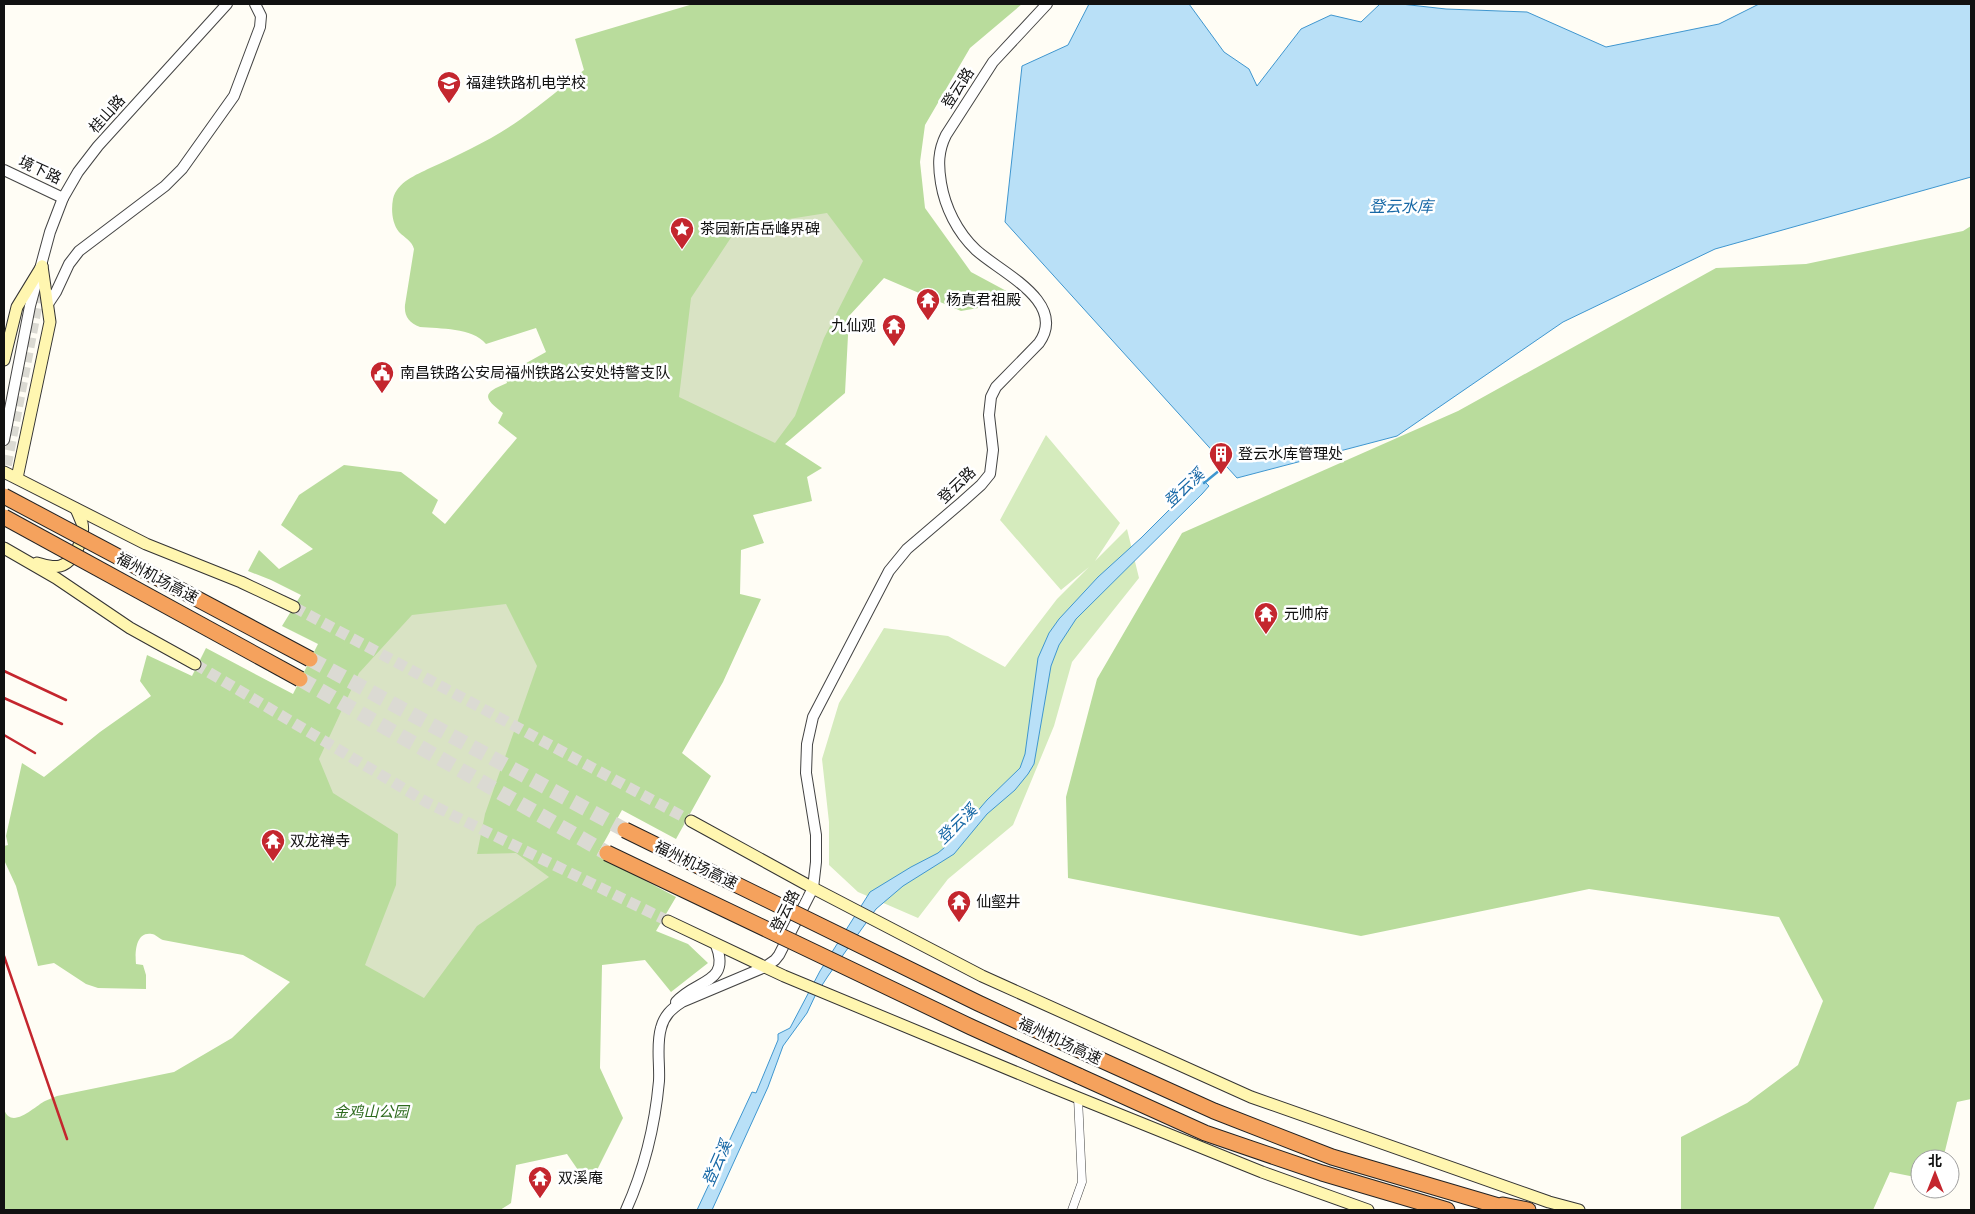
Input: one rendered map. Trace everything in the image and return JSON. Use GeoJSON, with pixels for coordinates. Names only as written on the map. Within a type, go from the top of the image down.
{"type":"FeatureCollection","features":[{"type":"Feature","properties":{"kind":"highway","name":"福州机场高速"},"geometry":{"type":"LineString","coordinates":[[4,496],[310,659]]}},
{"type":"Feature","properties":{"kind":"highway","name":"福州机场高速"},"geometry":{"type":"LineString","coordinates":[[4,518],[300,679]]}},
{"type":"Feature","properties":{"kind":"highway","name":"福州机场高速"},"geometry":{"type":"LineString","coordinates":[[626,830],[970,999],[1214,1112],[1332,1157],[1512,1210]]}},
{"type":"Feature","properties":{"kind":"highway","name":"福州机场高速"},"geometry":{"type":"LineString","coordinates":[[607,853],[962,1022],[1205,1133],[1322,1173],[1447,1210]]}},
{"type":"Feature","properties":{"kind":"highway"},"geometry":{"type":"LineString","coordinates":[[1486,1202],[1528,1210]]}},
{"type":"Feature","properties":{"kind":"main road"},"geometry":{"type":"LineString","coordinates":[[17,478],[50,322],[42,266]]}},
{"type":"Feature","properties":{"kind":"main road"},"geometry":{"type":"LineString","coordinates":[[4,360],[17,307],[42,266]]}},
{"type":"Feature","properties":{"kind":"main road"},"geometry":{"type":"LineString","coordinates":[[4,472],[146,544],[241,582],[294,607]]}},
{"type":"Feature","properties":{"kind":"main road"},"geometry":{"type":"LineString","coordinates":[[21,558],[51,567],[62,566],[70,560],[76,553],[82,533],[82,524],[76,509]]}},
{"type":"Feature","properties":{"kind":"main road"},"geometry":{"type":"LineString","coordinates":[[4,548],[56,578],[130,628],[195,664]]}},
{"type":"Feature","properties":{"kind":"main road"},"geometry":{"type":"LineString","coordinates":[[691,820],[832,898],[982,976],[1251,1097],[1549,1202],[1579,1210]]}},
{"type":"Feature","properties":{"kind":"main road"},"geometry":{"type":"LineString","coordinates":[[668,920],[784,976],[1049,1086],[1262,1172],[1368,1210]]}},
{"type":"Feature","properties":{"kind":"street","name":"桂山路"},"geometry":{"type":"LineString","coordinates":[[4,440],[30,306],[50,232],[63,198],[78,172],[98,146],[227,4]]}},
{"type":"Feature","properties":{"kind":"street"},"geometry":{"type":"LineString","coordinates":[[48,304],[76,254],[94,238],[176,176],[234,96],[260,27],[261,16],[254,4]]}},
{"type":"Feature","properties":{"kind":"street","name":"登云路"},"geometry":{"type":"LineString","coordinates":[[670,1011],[682,1002],[764,967],[779,955],[814,888],[816,835],[806,773],[807,744],[813,717],[889,571],[907,549],[969,497],[990,474],[993,450],[989,415],[992,397],[1002,381],[1039,343],[1045,329],[1045,313],[1037,299],[976,249],[959,228],[945,201],[938,160],[946,135],[994,62],[1048,4]]}},
{"type":"Feature","properties":{"kind":"street","name":"境下路"},"geometry":{"type":"LineString","coordinates":[[4,170],[63,198]]}},
{"type":"Feature","properties":{"kind":"street"},"geometry":{"type":"LineString","coordinates":[[626,1210],[639,1181],[648,1145],[658,1085],[660,1033],[670,1011],[678,1000],[691,990],[710,980],[719,971],[721,960],[716,944]]}},
{"type":"Feature","properties":{"kind":"street"},"geometry":{"type":"LineString","coordinates":[[678,1000],[739,973],[764,967]]}},
{"type":"Feature","properties":{"kind":"street"},"geometry":{"type":"LineString","coordinates":[[1072,1210],[1082,1182],[1078,1098]]}},
{"type":"Feature","properties":{"kind":"green space","name":"金鸡山公园"},"geometry":{"type":"Polygon","coordinates":[[[693,4],[1022,4],[970,48],[925,125],[920,162],[925,208],[971,272],[1023,300],[961,311],[884,278],[849,316],[845,393],[785,444],[822,468],[807,477],[812,501],[753,515],[764,543],[741,550],[740,594],[761,599],[723,682],[682,753],[711,776],[676,839],[622,810],[597,855],[676,897],[656,931],[688,944],[708,963],[671,992],[645,960],[602,965],[600,1068],[623,1118],[589,1186],[567,1154],[516,1165],[511,1203],[500,1210],[4,1210],[4,1109],[7,1115],[12,1118],[17,1117],[57,1096],[174,1072],[232,1038],[290,982],[243,955],[163,940],[152,934],[142,936],[136,949],[136,964],[143,965],[146,975],[146,989],[98,988],[86,984],[54,963],[38,966],[16,886],[4,860],[4,846],[8,845],[6,836],[22,763],[44,777],[100,732],[151,696],[140,681],[147,655],[192,676],[206,648],[293,694],[318,644],[282,626],[301,595],[248,571],[259,550],[279,569],[313,549],[281,525],[299,495],[344,465],[401,472],[438,500],[432,513],[445,524],[517,438],[498,423],[503,413],[491,403],[488,396],[493,390],[507,383],[505,375],[546,352],[536,328],[486,344],[473,334],[420,327],[410,321],[405,313],[405,305],[414,249],[412,244],[399,232],[395,225],[392,208],[395,193],[398,188],[413,176],[477,146],[510,126],[584,70],[575,39],[693,4]]]}},
{"type":"Feature","properties":{"kind":"green space"},"geometry":{"type":"Polygon","coordinates":[[[827,213],[863,261],[824,338],[795,416],[775,443],[679,397],[691,298],[738,227],[827,213]]]}},
{"type":"Feature","properties":{"kind":"green space"},"geometry":{"type":"Polygon","coordinates":[[[1971,226],[1971,1099],[1957,1102],[1945,1149],[1910,1149],[1910,1176],[1890,1172],[1873,1210],[1681,1210],[1681,1137],[1747,1103],[1798,1065],[1823,1001],[1779,917],[1589,889],[1361,936],[1068,878],[1066,797],[1097,679],[1182,533],[1458,411],[1716,268],[1806,264],[1963,231],[1971,226]]]}},
{"type":"Feature","properties":{"kind":"green space"},"geometry":{"type":"Polygon","coordinates":[[[1046,435],[1120,523],[1095,561],[1127,529],[1139,578],[1072,662],[1054,726],[1013,825],[948,879],[918,918],[858,892],[829,865],[829,822],[822,759],[839,703],[884,628],[948,636],[1005,667],[1057,599],[1089,567],[1061,590],[1000,520],[1046,435]]]}},
{"type":"Feature","properties":{"kind":"green space"},"geometry":{"type":"Polygon","coordinates":[[[506,604],[537,666],[485,814],[477,854],[516,853],[549,877],[477,926],[424,998],[365,965],[396,885],[398,834],[333,793],[319,759],[359,673],[412,615],[506,604]]]}},
{"type":"Feature","properties":{"kind":"water","name":"登云水库"},"geometry":{"type":"Polygon","coordinates":[[[1089,4],[1189,4],[1224,52],[1249,69],[1257,86],[1301,29],[1331,15],[1361,22],[1380,4],[1527,12],[1606,47],[1719,24],[1759,4],[1971,4],[1971,177],[1715,249],[1563,322],[1397,436],[1237,478],[1005,222],[1022,66],[1068,45],[1089,4]]]}},
{"type":"Feature","properties":{"kind":"water"},"geometry":{"type":"Polygon","coordinates":[[[1201,478],[1209,486],[1076,619],[1059,645],[1051,666],[1034,764],[1028,774],[1015,790],[987,814],[954,854],[903,886],[876,909],[828,976],[807,1013],[783,1046],[768,1087],[712,1210],[697,1210],[752,1092],[756,1093],[778,1040],[778,1034],[790,1028],[820,971],[870,892],[938,853],[951,842],[987,800],[1020,768],[1025,754],[1038,658],[1049,633],[1059,619],[1098,577],[1141,538],[1201,478]]]}},
{"type":"Feature","properties":{"kind":"waterway","name":"登云溪"},"geometry":{"type":"LineString","coordinates":[[1204,483],[1226,465]]}},
{"type":"Feature","properties":{"kind":"tunnel"},"geometry":{"type":"LineString","coordinates":[[4,480],[41,279]]}},
{"type":"Feature","properties":{"kind":"tunnel"},"geometry":{"type":"LineString","coordinates":[[294,607],[691,821]]}},
{"type":"Feature","properties":{"kind":"tunnel"},"geometry":{"type":"LineString","coordinates":[[310,659],[625,830]]}},
{"type":"Feature","properties":{"kind":"tunnel"},"geometry":{"type":"LineString","coordinates":[[195,664],[428,803],[668,921]]}},
{"type":"Feature","properties":{"kind":"tunnel"},"geometry":{"type":"LineString","coordinates":[[300,679],[607,853]]}},
{"type":"Feature","properties":{"kind":"railway"},"geometry":{"type":"LineString","coordinates":[[4,671],[66,700]]}},
{"type":"Feature","properties":{"kind":"railway"},"geometry":{"type":"LineString","coordinates":[[4,698],[62,724]]}},
{"type":"Feature","properties":{"kind":"railway"},"geometry":{"type":"LineString","coordinates":[[4,735],[35,753]]}},
{"type":"Feature","properties":{"kind":"railway"},"geometry":{"type":"LineString","coordinates":[[4,956],[67,1139]]}},
{"type":"Feature","properties":{"kind":"place","name":"福建铁路机电学校"},"geometry":{"type":"Point","coordinates":[449,104]}},
{"type":"Feature","properties":{"kind":"place","name":"茶园新店岳峰界碑"},"geometry":{"type":"Point","coordinates":[682,250]}},
{"type":"Feature","properties":{"kind":"place","name":"杨真君祖殿"},"geometry":{"type":"Point","coordinates":[928,321]}},
{"type":"Feature","properties":{"kind":"place","name":"九仙观"},"geometry":{"type":"Point","coordinates":[894,347]}},
{"type":"Feature","properties":{"kind":"place","name":"南昌铁路公安局福州铁路公安处特警支队"},"geometry":{"type":"Point","coordinates":[382,394]}},
{"type":"Feature","properties":{"kind":"place","name":"登云水库管理处"},"geometry":{"type":"Point","coordinates":[1221,475]}},
{"type":"Feature","properties":{"kind":"place","name":"元帅府"},"geometry":{"type":"Point","coordinates":[1266,635]}},
{"type":"Feature","properties":{"kind":"place","name":"双龙禅寺"},"geometry":{"type":"Point","coordinates":[273,862]}},
{"type":"Feature","properties":{"kind":"place","name":"仙壑井"},"geometry":{"type":"Point","coordinates":[959,923]}},
{"type":"Feature","properties":{"kind":"place","name":"双溪庵"},"geometry":{"type":"Point","coordinates":[540,1199]}}]}
